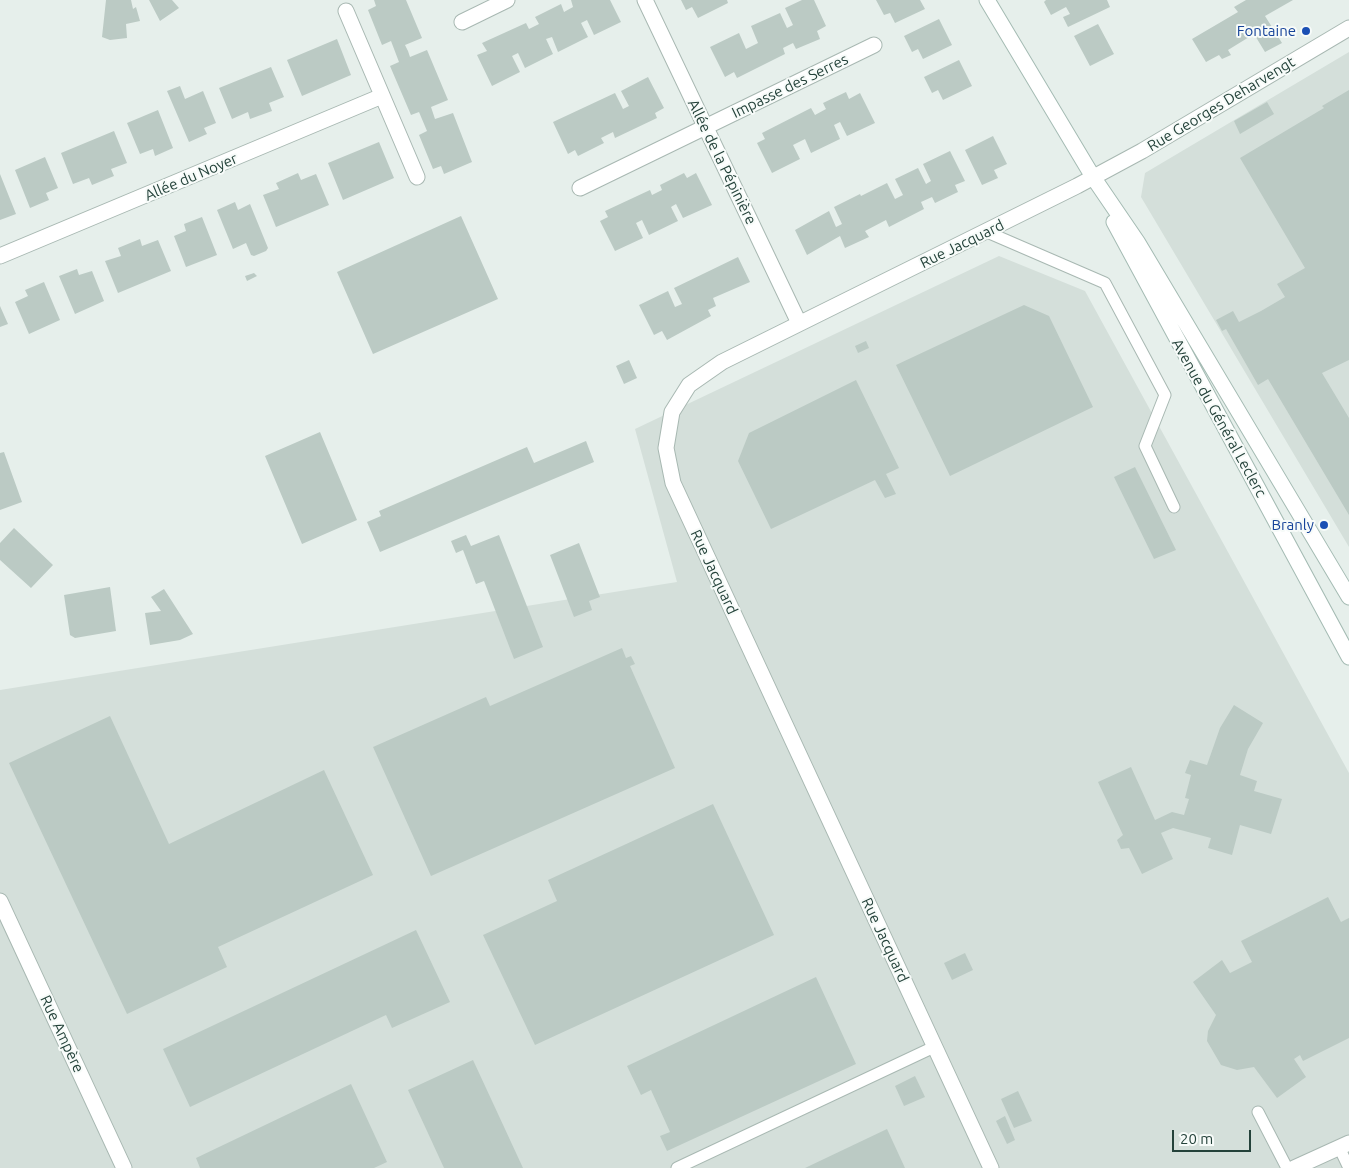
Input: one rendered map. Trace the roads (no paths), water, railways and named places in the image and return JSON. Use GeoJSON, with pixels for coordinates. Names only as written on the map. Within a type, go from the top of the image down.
{"type":"FeatureCollection","features":[{"type":"Feature","properties":{"kind":"street"},"geometry":{"type":"LineString","coordinates":[[462,22],[508,0]]}},
{"type":"Feature","properties":{"kind":"street","name":"Allée de la Pépinière"},"geometry":{"type":"LineString","coordinates":[[645,0],[799,323]]}},
{"type":"Feature","properties":{"kind":"street","name":"Avenue du Général Leclerc"},"geometry":{"type":"LineString","coordinates":[[987,0],[1092,177],[1138,243],[1349,597]]}},
{"type":"Feature","properties":{"kind":"street"},"geometry":{"type":"LineString","coordinates":[[346,11],[417,177]]}},
{"type":"Feature","properties":{"kind":"street","name":"Rue Georges Deharvengt"},"geometry":{"type":"LineString","coordinates":[[1092,177],[1142,151],[1349,28]]}},
{"type":"Feature","properties":{"kind":"street","name":"Impasse des Serres"},"geometry":{"type":"LineString","coordinates":[[580,188],[874,45]]}},
{"type":"Feature","properties":{"kind":"street","name":"Allée du Noyer"},"geometry":{"type":"LineString","coordinates":[[0,256],[382,96]]}},
{"type":"Feature","properties":{"kind":"street","name":"Avenue du Général Leclerc"},"geometry":{"type":"LineString","coordinates":[[1092,177],[1129,252],[1349,657]]}},
{"type":"Feature","properties":{"kind":"street","name":"Rue Jacquard"},"geometry":{"type":"LineString","coordinates":[[991,1168],[673,483],[666,448],[672,412],[689,385],[722,362],[987,232],[1092,177]]}},
{"type":"Feature","properties":{"kind":"street","name":"Rue Ampère"},"geometry":{"type":"LineString","coordinates":[[0,901],[124,1168]]}},
{"type":"Feature","properties":{"kind":"street"},"geometry":{"type":"LineString","coordinates":[[1294,1168],[1344,1145]]}},
{"type":"Feature","properties":{"kind":"lane"},"geometry":{"type":"LineString","coordinates":[[987,232],[1105,283],[1165,395],[1144,446],[1174,507]]}},
{"type":"Feature","properties":{"kind":"lane"},"geometry":{"type":"LineString","coordinates":[[677,1168],[934,1046]]}},
{"type":"Feature","properties":{"kind":"lane"},"geometry":{"type":"LineString","coordinates":[[1258,1112],[1287,1168]]}},
{"type":"Feature","properties":{"kind":"lane"},"geometry":{"type":"LineString","coordinates":[[1344,1145],[1349,1168]]}},
{"type":"Feature","properties":{"kind":"place","name":"Fontaine"},"geometry":{"type":"Point","coordinates":[1306,31]}},
{"type":"Feature","properties":{"kind":"place","name":"Branly"},"geometry":{"type":"Point","coordinates":[1324,525]}}]}
